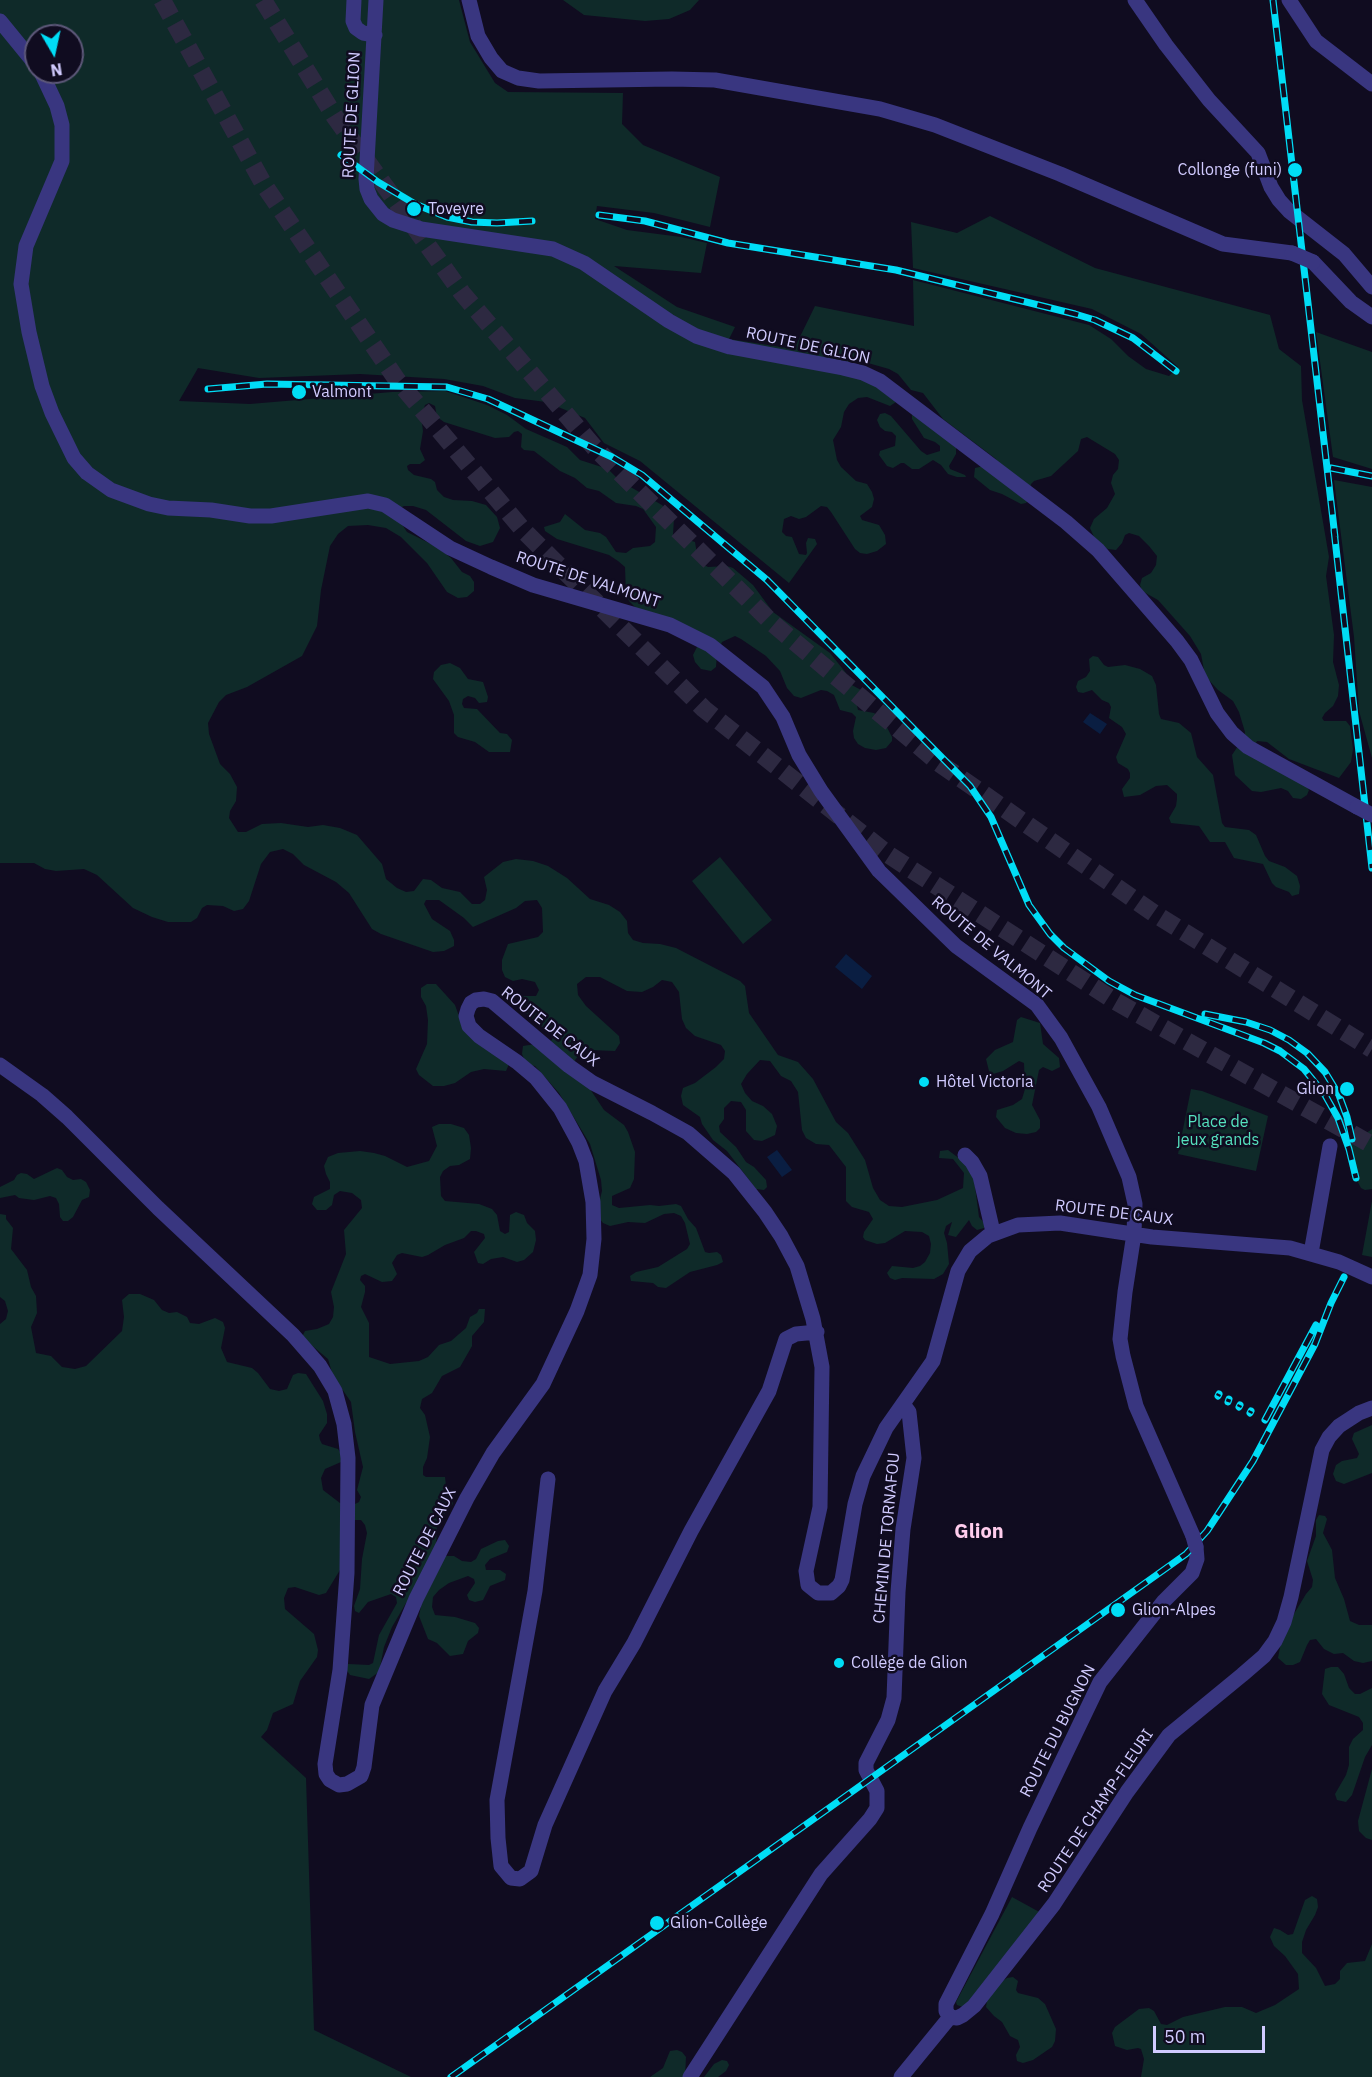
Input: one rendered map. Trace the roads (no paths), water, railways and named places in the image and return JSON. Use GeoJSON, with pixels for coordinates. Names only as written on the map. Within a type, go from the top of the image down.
{"type":"FeatureCollection","features":[{"type":"Feature","properties":{"kind":"street"},"geometry":{"type":"LineString","coordinates":[[354,0],[353,21],[356,28],[363,33],[375,35]]}},
{"type":"Feature","properties":{"kind":"street","name":"ROUTE DE GLION"},"geometry":{"type":"LineString","coordinates":[[376,0],[366,179],[371,199],[383,214],[393,220],[421,229],[553,249],[584,263],[669,321],[696,336],[730,347],[843,368],[880,381],[1066,522],[1098,550],[1191,660],[1217,713],[1232,733],[1248,747],[1372,815]]}},
{"type":"Feature","properties":{"kind":"street"},"geometry":{"type":"LineString","coordinates":[[469,0],[478,36],[491,58],[502,71],[518,78],[538,81],[715,80],[880,109],[946,129],[1060,174],[1224,244],[1292,252],[1313,262],[1351,302],[1372,317]]}},
{"type":"Feature","properties":{"kind":"street"},"geometry":{"type":"LineString","coordinates":[[1135,0],[1166,45],[1209,100],[1258,153],[1279,200],[1289,211],[1344,254],[1372,286]]}},
{"type":"Feature","properties":{"kind":"street"},"geometry":{"type":"LineString","coordinates":[[1288,0],[1316,41],[1372,84]]}},
{"type":"Feature","properties":{"kind":"street"},"geometry":{"type":"LineString","coordinates":[[0,21],[24,50]]}},
{"type":"Feature","properties":{"kind":"street","name":"ROUTE DE VALMONT"},"geometry":{"type":"LineString","coordinates":[[48,84],[53,93],[62,125],[62,161],[26,246],[21,271],[22,291],[36,364],[52,413],[74,458],[87,473],[111,490],[149,504],[168,508],[271,516],[368,501],[385,506],[450,548],[533,585],[670,625],[710,645],[763,687],[783,717],[799,755],[821,791],[879,871],[956,946],[1037,1005],[1049,1021],[1061,1038],[1099,1107],[1129,1177],[1135,1204],[1134,1234]]}},
{"type":"Feature","properties":{"kind":"street","name":"ROUTE DE CAUX"},"geometry":{"type":"LineString","coordinates":[[0,1065],[42,1095],[67,1117],[158,1208],[293,1335],[320,1366],[335,1391],[344,1424],[348,1458],[347,1572],[340,1670],[325,1764],[326,1774],[330,1780],[339,1785],[347,1784],[361,1776],[372,1705],[416,1599],[467,1498],[493,1454],[543,1384],[585,1292],[593,1259],[593,1202],[586,1161],[579,1143],[560,1108],[536,1078],[479,1036],[470,1026],[466,1016],[471,1003],[480,999],[492,1001],[569,1066],[593,1083],[688,1133],[734,1173],[782,1236],[797,1266],[817,1332],[823,1384],[820,1507],[806,1571],[808,1585],[818,1593],[831,1593],[842,1580],[855,1504],[863,1476],[886,1428],[933,1360],[958,1271],[975,1246],[993,1232],[1018,1225],[1046,1222],[1134,1234],[1290,1248],[1339,1262],[1372,1277]]}},
{"type":"Feature","properties":{"kind":"street"},"geometry":{"type":"LineString","coordinates":[[1311,1253],[1330,1146]]}},
{"type":"Feature","properties":{"kind":"street"},"geometry":{"type":"LineString","coordinates":[[965,1155],[980,1176],[993,1232]]}},
{"type":"Feature","properties":{"kind":"street","name":"ROUTE DU BUGNON"},"geometry":{"type":"LineString","coordinates":[[950,2017],[946,2011],[946,2004],[992,1914],[1030,1828],[1100,1682],[1164,1601],[1189,1576],[1195,1566],[1197,1551],[1136,1406],[1123,1356],[1120,1339],[1134,1234]]}},
{"type":"Feature","properties":{"kind":"street"},"geometry":{"type":"LineString","coordinates":[[548,1479],[535,1591],[497,1800],[501,1866],[511,1878],[520,1879],[531,1871],[545,1825],[605,1691],[634,1643],[691,1531],[769,1391],[784,1343],[792,1336],[817,1332]]}},
{"type":"Feature","properties":{"kind":"street","name":"CHEMIN DE TORNAFOU"},"geometry":{"type":"LineString","coordinates":[[690,2077],[821,1874],[877,1808],[877,1791],[866,1770],[866,1763],[888,1720],[894,1698],[902,1545],[914,1458],[909,1412],[903,1404]]}},
{"type":"Feature","properties":{"kind":"street","name":"ROUTE DE CHAMP-FLEURI"},"geometry":{"type":"LineString","coordinates":[[950,2017],[957,2018],[974,2006],[1054,1904],[1127,1792],[1169,1735],[1264,1656],[1275,1641],[1284,1622],[1291,1597],[1322,1450],[1329,1437],[1339,1426],[1359,1413],[1372,1408]]}},
{"type":"Feature","properties":{"kind":"street"},"geometry":{"type":"LineString","coordinates":[[901,2077],[950,2017]]}},
{"type":"Feature","properties":{"kind":"water"},"geometry":{"type":"Polygon","coordinates":[[[1090,713],[1107,724],[1100,734],[1083,722],[1090,713]]]}},
{"type":"Feature","properties":{"kind":"water"},"geometry":{"type":"Polygon","coordinates":[[[846,954],[872,976],[862,989],[835,967],[846,954]]]}},
{"type":"Feature","properties":{"kind":"water"},"geometry":{"type":"Polygon","coordinates":[[[777,1150],[792,1170],[782,1177],[767,1157],[777,1150]]]}},
{"type":"Feature","properties":{"kind":"tunnel"},"geometry":{"type":"LineString","coordinates":[[162,0],[264,185],[397,380],[524,531],[704,709],[889,855],[1115,1001],[1372,1145]]}},
{"type":"Feature","properties":{"kind":"tunnel"},"geometry":{"type":"LineString","coordinates":[[263,0],[335,117],[462,293],[594,447],[771,622],[939,763],[1155,914],[1372,1049]]}},
{"type":"Feature","properties":{"kind":"railway"},"geometry":{"type":"LineString","coordinates":[[1273,0],[1335,537]]}},
{"type":"Feature","properties":{"kind":"railway"},"geometry":{"type":"LineString","coordinates":[[341,155],[378,182],[415,204],[447,217],[472,222],[532,221]]}},
{"type":"Feature","properties":{"kind":"railway"},"geometry":{"type":"LineString","coordinates":[[599,215],[645,221],[728,243],[896,270],[1075,314],[1095,320],[1133,338],[1176,371]]}},
{"type":"Feature","properties":{"kind":"railway"},"geometry":{"type":"LineString","coordinates":[[208,389],[267,384],[447,387],[488,399],[612,457],[642,475],[767,580],[970,786],[991,817],[1029,905],[1050,934],[1064,948],[1109,981],[1135,995],[1264,1043],[1280,1051],[1304,1069],[1325,1095],[1338,1118],[1356,1178]]}},
{"type":"Feature","properties":{"kind":"railway"},"geometry":{"type":"LineString","coordinates":[[1331,468],[1372,476]]}},
{"type":"Feature","properties":{"kind":"railway"},"geometry":{"type":"LineString","coordinates":[[1334,530],[1372,868]]}},
{"type":"Feature","properties":{"kind":"railway"},"geometry":{"type":"LineString","coordinates":[[1205,1014],[1246,1022],[1270,1030],[1307,1053],[1325,1072],[1339,1095],[1352,1139]]}},
{"type":"Feature","properties":{"kind":"railway"},"geometry":{"type":"LineString","coordinates":[[451,2077],[1186,1554],[1207,1531],[1253,1461],[1315,1344],[1344,1277]]}},
{"type":"Feature","properties":{"kind":"railway"},"geometry":{"type":"LineString","coordinates":[[1265,1420],[1316,1325]]}},
{"type":"Feature","properties":{"kind":"place","name":"Collonge (funi)"},"geometry":{"type":"Point","coordinates":[1295,170]}},
{"type":"Feature","properties":{"kind":"place","name":"Toveyre"},"geometry":{"type":"Point","coordinates":[414,209]}},
{"type":"Feature","properties":{"kind":"place","name":"Valmont"},"geometry":{"type":"Point","coordinates":[299,392]}},
{"type":"Feature","properties":{"kind":"place","name":"Hôtel Victoria"},"geometry":{"type":"Point","coordinates":[924,1082]}},
{"type":"Feature","properties":{"kind":"place","name":"Glion"},"geometry":{"type":"Point","coordinates":[1347,1089]}},
{"type":"Feature","properties":{"kind":"place","name":"Glion-Alpes"},"geometry":{"type":"Point","coordinates":[1118,1610]}},
{"type":"Feature","properties":{"kind":"place","name":"Collège de Glion"},"geometry":{"type":"Point","coordinates":[839,1663]}},
{"type":"Feature","properties":{"kind":"place","name":"Glion-Collège"},"geometry":{"type":"Point","coordinates":[657,1923]}},
{"type":"Feature","properties":{"kind":"district","name":"Glion"},"geometry":{"type":"Point","coordinates":[979,1532]}},
{"type":"Feature","properties":{"kind":"park label","name":"Place de jeux grands"},"geometry":{"type":"Point","coordinates":[1218,1131]}}]}
